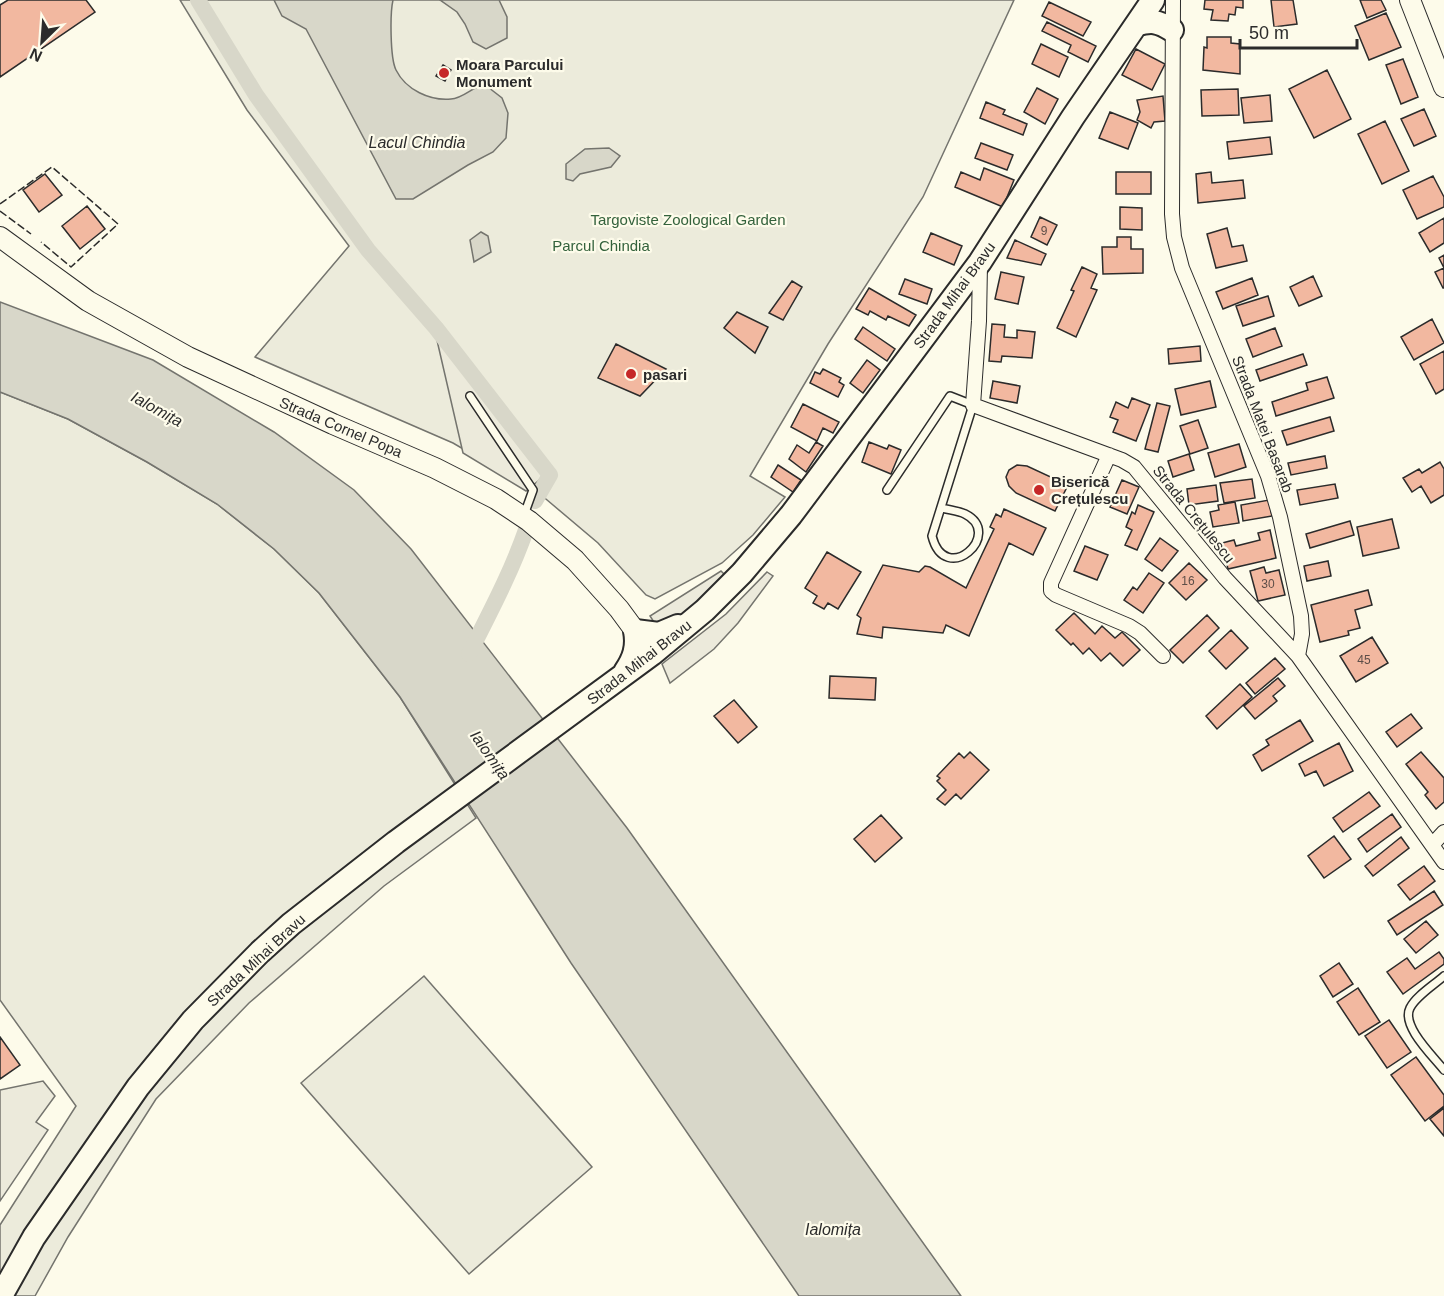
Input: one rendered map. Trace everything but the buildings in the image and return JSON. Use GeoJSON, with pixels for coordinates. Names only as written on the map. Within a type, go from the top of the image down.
{"type":"FeatureCollection","features":[{"type":"Feature","properties":{"kind":"main road","name":"Strada Mihai Bravu"},"geometry":{"type":"LineString","coordinates":[[1,1296],[34,1237],[117,1115],[193,1020],[252,960],[291,924],[396,842],[652,654],[698,616],[742,573],[791,514],[980,262],[1073,117],[1155,0]]}},
{"type":"Feature","properties":{"kind":"main road"},"geometry":{"type":"LineString","coordinates":[[1410,0],[1444,87]]}},
{"type":"Feature","properties":{"kind":"main road"},"geometry":{"type":"LineString","coordinates":[[1424,0],[1444,52]]}},
{"type":"Feature","properties":{"kind":"main road"},"geometry":{"type":"LineString","coordinates":[[1136,24],[1154,21],[1172,30]]}},
{"type":"Feature","properties":{"kind":"main road","name":"Strada Cornel Popa"},"geometry":{"type":"LineString","coordinates":[[0,237],[88,301],[132,327],[244,385],[462,481],[523,517],[589,574],[652,654]]}},
{"type":"Feature","properties":{"kind":"main road"},"geometry":{"type":"LineString","coordinates":[[622,676],[634,656],[635,631],[659,634],[698,616]]}},
{"type":"Feature","properties":{"kind":"main road","name":"Strada Mihai Bravu"},"geometry":{"type":"LineString","coordinates":[[0,1278],[34,1237]]}},
{"type":"Feature","properties":{"kind":"street","name":"Strada Matei Basarab"},"geometry":{"type":"LineString","coordinates":[[1155,0],[1172,30]]}},
{"type":"Feature","properties":{"kind":"street","name":"Strada Matei Basarab"},"geometry":{"type":"LineString","coordinates":[[1173,0],[1172,193],[1174,237],[1182,268],[1268,476],[1280,518],[1300,616],[1302,634],[1298,656]]}},
{"type":"Feature","properties":{"kind":"street"},"geometry":{"type":"LineString","coordinates":[[973,405],[979,321],[980,262]]}},
{"type":"Feature","properties":{"kind":"street","name":"Strada Crețulescu"},"geometry":{"type":"LineString","coordinates":[[973,405],[1108,455],[1134,467],[1225,578],[1298,656]]}},
{"type":"Feature","properties":{"kind":"street"},"geometry":{"type":"LineString","coordinates":[[1108,455],[1051,583],[1051,591],[1129,626],[1140,633],[1163,656]]}},
{"type":"Feature","properties":{"kind":"street"},"geometry":{"type":"LineString","coordinates":[[1298,656],[1444,862]]}},
{"type":"Feature","properties":{"kind":"street"},"geometry":{"type":"LineString","coordinates":[[1433,844],[1444,832]]}},
{"type":"Feature","properties":{"kind":"lane"},"geometry":{"type":"LineString","coordinates":[[470,396],[533,490],[523,517]]}},
{"type":"Feature","properties":{"kind":"lane","name":"Strada Crețulescu"},"geometry":{"type":"LineString","coordinates":[[887,490],[950,396],[973,405]]}},
{"type":"Feature","properties":{"kind":"lane"},"geometry":{"type":"LineString","coordinates":[[942,508],[966,514],[973,520],[978,529],[978,538],[975,548],[968,554],[959,558],[940,553],[934,545],[932,536],[973,405]]}},
{"type":"Feature","properties":{"kind":"lane"},"geometry":{"type":"LineString","coordinates":[[1444,976],[1410,1006],[1407,1016],[1412,1030],[1444,1070]]}},
{"type":"Feature","properties":{"kind":"green space","name":"Parcul Chindia"},"geometry":{"type":"Polygon","coordinates":[[[180,0],[1014,0],[923,197],[828,344],[750,476],[785,497],[753,535],[722,563],[655,599],[646,595],[598,543],[540,494],[453,443],[255,357],[349,246],[247,110],[180,0]]]}},
{"type":"Feature","properties":{"kind":"green space"},"geometry":{"type":"Polygon","coordinates":[[[0,392],[68,419],[147,462],[217,504],[274,549],[319,593],[400,697],[476,818],[384,886],[249,1003],[156,1099],[68,1237],[35,1296],[0,1296],[0,1225],[76,1106],[0,1000],[0,392]]]}},
{"type":"Feature","properties":{"kind":"green space"},"geometry":{"type":"Polygon","coordinates":[[[424,976],[592,1167],[469,1274],[301,1083],[424,976]]]}},
{"type":"Feature","properties":{"kind":"shaded area"},"geometry":{"type":"Polygon","coordinates":[[[436,336],[507,423],[543,477],[526,491],[463,453],[436,336]]]}},
{"type":"Feature","properties":{"kind":"shaded area"},"geometry":{"type":"Polygon","coordinates":[[[721,571],[726,576],[661,633],[650,616],[721,571]]]}},
{"type":"Feature","properties":{"kind":"shaded area"},"geometry":{"type":"Polygon","coordinates":[[[767,572],[773,576],[738,623],[714,649],[670,683],[662,664],[726,614],[767,572]]]}},
{"type":"Feature","properties":{"kind":"shaded area"},"geometry":{"type":"Polygon","coordinates":[[[43,1081],[55,1096],[36,1122],[48,1130],[0,1201],[0,1090],[43,1081]]]}},
{"type":"Feature","properties":{"kind":"water","name":"Lacul Chindia"},"geometry":{"type":"Polygon","coordinates":[[[274,0],[393,0],[392,46],[394,64],[400,77],[419,93],[443,99],[459,97],[484,84],[502,98],[508,113],[506,138],[493,152],[413,199],[396,199],[306,29],[282,16],[274,0]]]}},
{"type":"Feature","properties":{"kind":"water"},"geometry":{"type":"Polygon","coordinates":[[[440,0],[499,0],[507,17],[507,38],[486,49],[473,42],[457,12],[440,0]]]}},
{"type":"Feature","properties":{"kind":"water"},"geometry":{"type":"Polygon","coordinates":[[[609,148],[620,156],[611,167],[580,174],[573,181],[566,179],[566,164],[585,149],[609,148]]]}},
{"type":"Feature","properties":{"kind":"water"},"geometry":{"type":"Polygon","coordinates":[[[481,232],[488,236],[491,252],[474,262],[470,240],[481,232]]]}},
{"type":"Feature","properties":{"kind":"water","name":"Ialomița"},"geometry":{"type":"Polygon","coordinates":[[[0,302],[153,360],[274,432],[354,490],[411,549],[627,828],[961,1296],[799,1296],[571,963],[400,697],[319,593],[274,549],[217,504],[68,419],[0,392],[0,302]]]}},
{"type":"Feature","properties":{"kind":"waterway"},"geometry":{"type":"LineString","coordinates":[[198,0],[256,95],[368,250],[436,328],[550,475],[535,501]]}},
{"type":"Feature","properties":{"kind":"waterway"},"geometry":{"type":"LineString","coordinates":[[469,654],[507,578],[526,530]]}},
{"type":"Feature","properties":{"kind":"fence"},"geometry":{"type":"LineString","coordinates":[[0,204],[52,167],[118,224],[71,267],[41,242]]}},
{"type":"Feature","properties":{"kind":"fence"},"geometry":{"type":"LineString","coordinates":[[0,211],[31,234]]}},
{"type":"Feature","properties":{"kind":"place","name":"Moara Parcului Monument"},"geometry":{"type":"Point","coordinates":[444,73]}},
{"type":"Feature","properties":{"kind":"place","name":"pasari"},"geometry":{"type":"Point","coordinates":[631,374]}},
{"type":"Feature","properties":{"kind":"place","name":"Biserică Crețulescu"},"geometry":{"type":"Point","coordinates":[1039,490]}},
{"type":"Feature","properties":{"kind":"park label","name":"Targoviste Zoological Garden"},"geometry":{"type":"Point","coordinates":[688,219]}}]}
